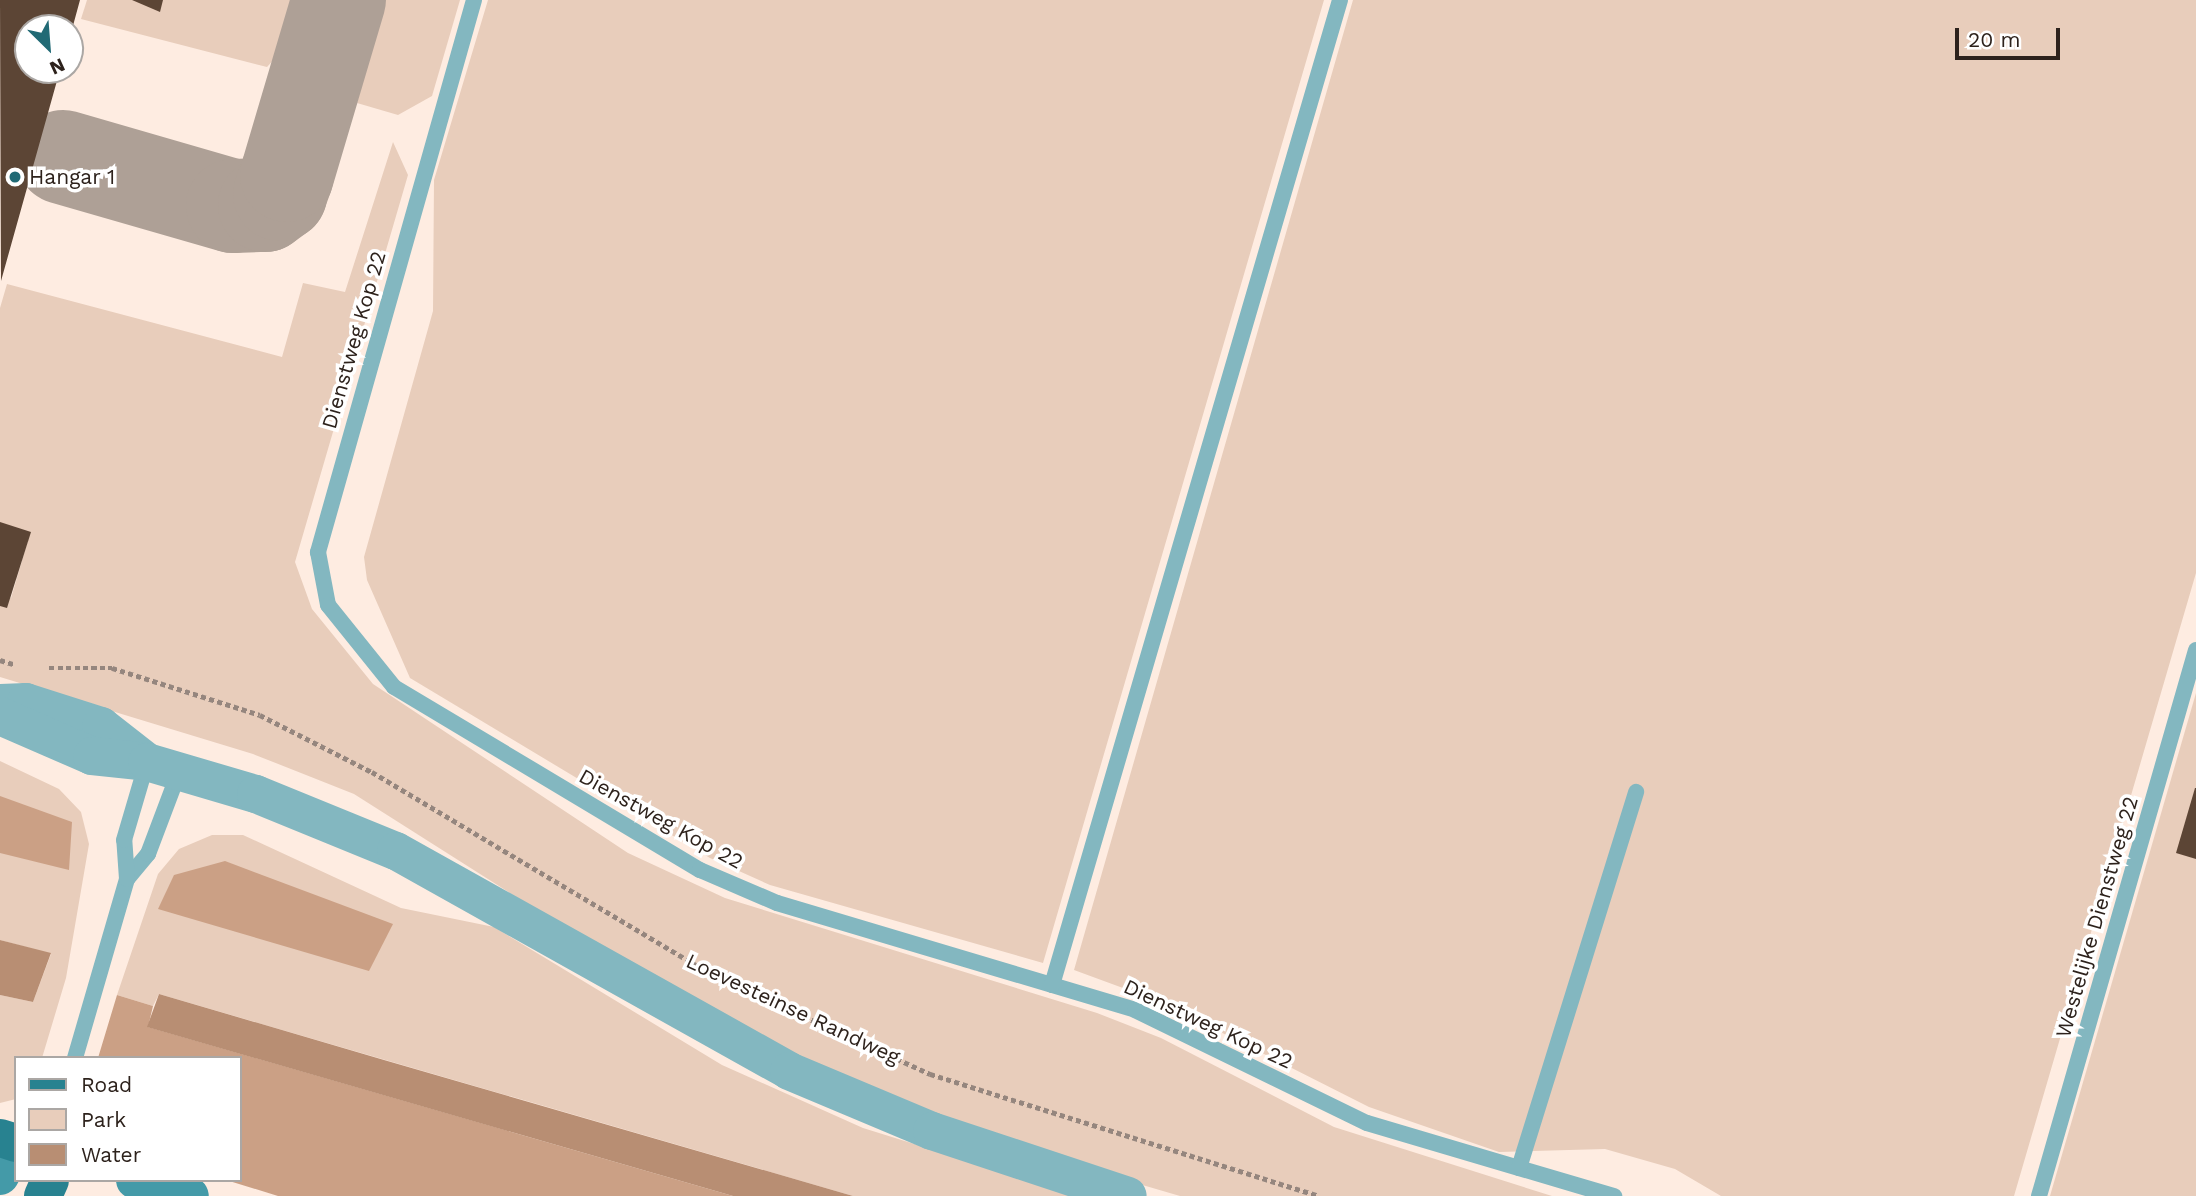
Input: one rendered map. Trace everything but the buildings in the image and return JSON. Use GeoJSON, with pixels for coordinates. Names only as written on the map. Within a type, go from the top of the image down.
{"type":"FeatureCollection","features":[{"type":"Feature","properties":{"kind":"main road"},"geometry":{"type":"LineString","coordinates":[[0,1176],[14,1149]]}},
{"type":"Feature","properties":{"kind":"main road"},"geometry":{"type":"LineString","coordinates":[[142,1182],[190,1196]]}},
{"type":"Feature","properties":{"kind":"street"},"geometry":{"type":"LineString","coordinates":[[0,703],[26,702],[101,726],[163,767]]}},
{"type":"Feature","properties":{"kind":"street"},"geometry":{"type":"LineString","coordinates":[[0,716],[92,756],[163,767],[324,821],[453,879],[532,929],[789,1070],[932,1131],[1128,1196]]}},
{"type":"Feature","properties":{"kind":"lane","name":"Dienstweg Kop 22"},"geometry":{"type":"LineString","coordinates":[[474,0],[325,516],[318,552],[328,605],[394,687],[418,704],[700,870],[777,903],[1135,1010],[1367,1124],[1614,1196]]}},
{"type":"Feature","properties":{"kind":"lane"},"geometry":{"type":"LineString","coordinates":[[1052,985],[1340,0]]}},
{"type":"Feature","properties":{"kind":"lane","name":"Westelijke Dienstweg 22"},"geometry":{"type":"LineString","coordinates":[[2039,1196],[2196,650]]}},
{"type":"Feature","properties":{"kind":"lane"},"geometry":{"type":"LineString","coordinates":[[127,879],[148,854],[163,767]]}},
{"type":"Feature","properties":{"kind":"lane"},"geometry":{"type":"LineString","coordinates":[[76,1056],[127,879],[124,840],[163,767]]}},
{"type":"Feature","properties":{"kind":"lane"},"geometry":{"type":"LineString","coordinates":[[1519,1168],[1636,792]]}},
{"type":"Feature","properties":{"kind":"path"},"geometry":{"type":"LineString","coordinates":[[0,660],[21,666]]}},
{"type":"Feature","properties":{"kind":"path","name":"Loevesteinse Randweg"},"geometry":{"type":"LineString","coordinates":[[42,669],[112,668],[260,715],[372,772],[711,974],[930,1074],[1319,1196]]}},
{"type":"Feature","properties":{"kind":"green space"},"geometry":{"type":"Polygon","coordinates":[[[87,0],[294,0],[277,56],[267,67],[84,20],[83,14],[87,0]]]}},
{"type":"Feature","properties":{"kind":"green space"},"geometry":{"type":"Polygon","coordinates":[[[385,0],[460,0],[432,96],[398,115],[357,103],[385,0]]]}},
{"type":"Feature","properties":{"kind":"green space"},"geometry":{"type":"Polygon","coordinates":[[[488,0],[1324,0],[1043,963],[770,885],[710,858],[410,678],[367,580],[364,557],[433,311],[434,180],[488,0]]]}},
{"type":"Feature","properties":{"kind":"green space"},"geometry":{"type":"Polygon","coordinates":[[[1353,0],[2196,0],[2196,573],[2014,1196],[1721,1196],[1675,1169],[1605,1149],[1499,1152],[1369,1107],[1161,1002],[1074,970],[1353,0]]]}},
{"type":"Feature","properties":{"kind":"green space"},"geometry":{"type":"Polygon","coordinates":[[[393,142],[408,175],[295,562],[312,609],[373,684],[628,853],[725,898],[1097,1013],[1161,1038],[1334,1127],[1552,1196],[1180,1196],[1139,1184],[869,1090],[789,1051],[606,954],[354,794],[253,754],[0,677],[0,595],[11,598],[29,537],[0,528],[0,308],[7,284],[282,357],[303,283],[345,292],[393,142]]]}},
{"type":"Feature","properties":{"kind":"green space"},"geometry":{"type":"Polygon","coordinates":[[[2196,693],[2196,1196],[2050,1196],[2196,693]]]}},
{"type":"Feature","properties":{"kind":"green space"},"geometry":{"type":"Polygon","coordinates":[[[0,761],[59,789],[81,812],[89,844],[66,978],[43,1056],[14,1056],[14,1100],[0,1103],[0,995],[33,1002],[51,954],[0,940],[0,761]]]}},
{"type":"Feature","properties":{"kind":"green space"},"geometry":{"type":"Polygon","coordinates":[[[212,835],[243,835],[401,908],[494,927],[722,1065],[863,1128],[1081,1196],[853,1196],[159,994],[153,1006],[117,995],[158,874],[179,849],[212,835]]]}},
{"type":"Feature","properties":{"kind":"shaded area"},"geometry":{"type":"Polygon","coordinates":[[[0,796],[72,822],[69,870],[0,853],[0,796]]]}},
{"type":"Feature","properties":{"kind":"shaded area"},"geometry":{"type":"Polygon","coordinates":[[[225,861],[393,924],[369,971],[158,909],[174,875],[225,861]]]}},
{"type":"Feature","properties":{"kind":"shaded area"},"geometry":{"type":"Polygon","coordinates":[[[117,995],[153,1006],[148,1027],[733,1196],[278,1196],[232,1182],[242,1182],[242,1056],[99,1056],[117,995]]]}},
{"type":"Feature","properties":{"kind":"water"},"geometry":{"type":"Polygon","coordinates":[[[0,940],[51,953],[33,1002],[0,995],[0,940]]]}},
{"type":"Feature","properties":{"kind":"water"},"geometry":{"type":"Polygon","coordinates":[[[159,994],[853,1196],[733,1196],[147,1027],[159,994]]]}},
{"type":"Feature","properties":{"kind":"taxiway"},"geometry":{"type":"LineString","coordinates":[[63,157],[233,206],[265,205],[280,194],[287,175],[339,0]]}},
{"type":"Feature","properties":{"kind":"place","name":"Hangar 1"},"geometry":{"type":"Point","coordinates":[15,177]}}]}
